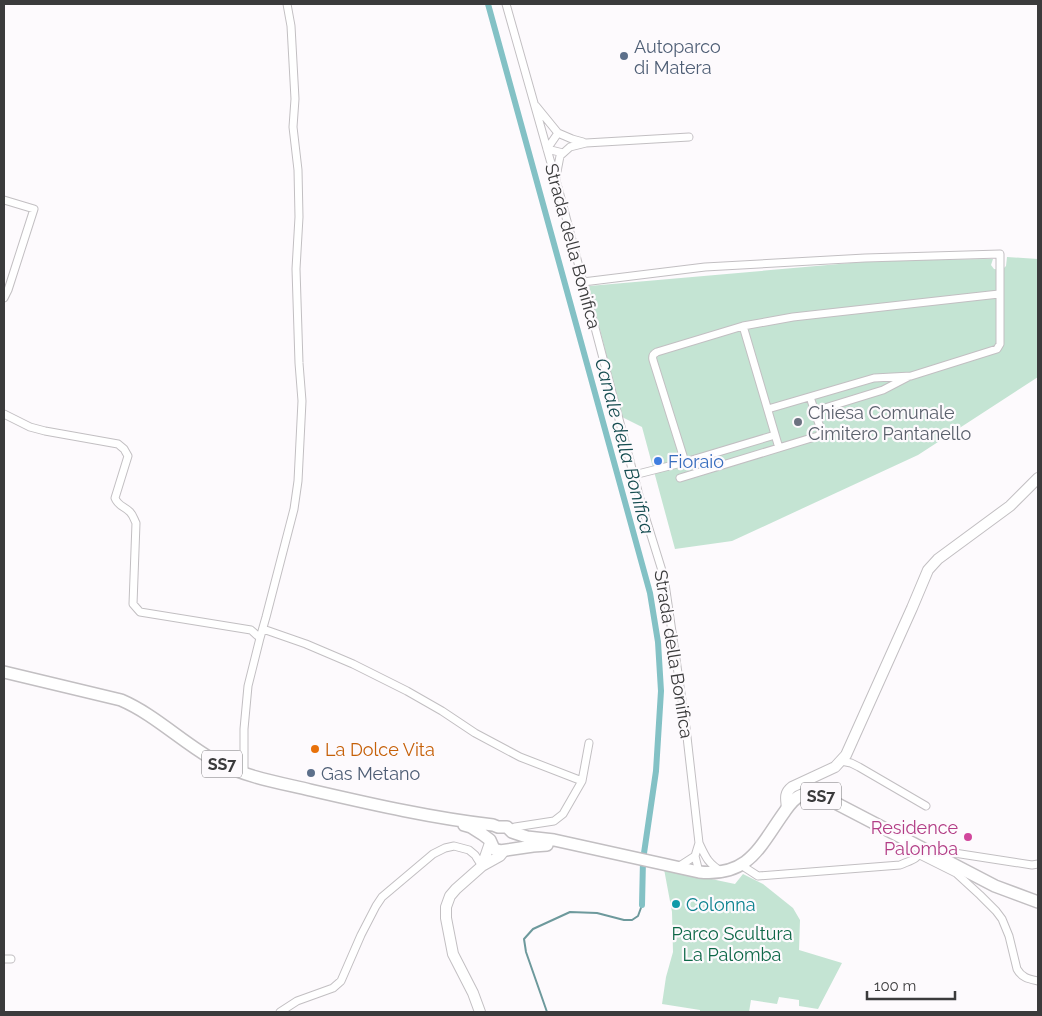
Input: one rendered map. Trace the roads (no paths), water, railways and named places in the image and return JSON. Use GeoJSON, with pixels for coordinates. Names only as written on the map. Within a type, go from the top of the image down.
{"type":"FeatureCollection","features":[{"type":"Feature","properties":{"kind":"main road"},"geometry":{"type":"LineString","coordinates":[[787,808],[787,790],[835,767],[846,756],[928,570],[938,559],[1010,506],[1038,478]]}},
{"type":"Feature","properties":{"kind":"main road","name":"SS7"},"geometry":{"type":"LineString","coordinates":[[4,672],[121,700],[137,707],[189,744],[220,763],[244,773],[350,799],[456,821],[498,827],[504,826],[527,837],[554,840],[699,872],[722,872],[741,864],[753,856],[763,844],[794,800],[803,795],[822,796],[921,851],[995,886],[1038,902]]}},
{"type":"Feature","properties":{"kind":"main road","name":"SS7"},"geometry":{"type":"LineString","coordinates":[[456,821],[471,827],[490,842],[494,849],[500,851],[565,843]]}},
{"type":"Feature","properties":{"kind":"main road"},"geometry":{"type":"LineString","coordinates":[[482,866],[491,834],[498,827]]}},
{"type":"Feature","properties":{"kind":"main road"},"geometry":{"type":"LineString","coordinates":[[480,1012],[473,993],[453,954],[446,907],[450,896],[456,889],[482,866],[507,850],[515,838],[511,830]]}},
{"type":"Feature","properties":{"kind":"street"},"geometry":{"type":"LineString","coordinates":[[244,773],[244,729],[248,686],[294,509],[302,401],[296,269],[299,217],[298,170],[293,127],[294,99],[291,26],[287,4]]}},
{"type":"Feature","properties":{"kind":"street","name":"Strada della Bonifica"},"geometry":{"type":"LineString","coordinates":[[506,4],[556,178],[641,503],[664,577],[686,728],[699,843]]}},
{"type":"Feature","properties":{"kind":"street"},"geometry":{"type":"LineString","coordinates":[[535,105],[558,133],[586,143]]}},
{"type":"Feature","properties":{"kind":"street"},"geometry":{"type":"LineString","coordinates":[[558,133],[547,149],[562,153]]}},
{"type":"Feature","properties":{"kind":"street"},"geometry":{"type":"LineString","coordinates":[[556,178],[560,156],[570,147],[586,143],[689,137]]}},
{"type":"Feature","properties":{"kind":"street"},"geometry":{"type":"LineString","coordinates":[[4,200],[34,209],[4,298]]}},
{"type":"Feature","properties":{"kind":"street"},"geometry":{"type":"LineString","coordinates":[[583,282],[705,267],[865,258],[1000,254],[1000,344],[997,349],[911,376],[884,390],[815,411]]}},
{"type":"Feature","properties":{"kind":"street"},"geometry":{"type":"LineString","coordinates":[[685,462],[652,357],[653,354],[743,326],[793,317],[999,294]]}},
{"type":"Feature","properties":{"kind":"street"},"geometry":{"type":"LineString","coordinates":[[743,326],[779,448]]}},
{"type":"Feature","properties":{"kind":"street"},"geometry":{"type":"LineString","coordinates":[[768,409],[874,378],[911,376]]}},
{"type":"Feature","properties":{"kind":"street"},"geometry":{"type":"LineString","coordinates":[[680,478],[818,436],[821,430],[810,397]]}},
{"type":"Feature","properties":{"kind":"street"},"geometry":{"type":"LineString","coordinates":[[4,414],[30,427],[118,444],[124,449],[128,456],[115,498],[117,504],[130,511],[136,523],[133,604],[140,612],[251,630],[260,638]]}},
{"type":"Feature","properties":{"kind":"street"},"geometry":{"type":"LineString","coordinates":[[634,475],[776,435]]}},
{"type":"Feature","properties":{"kind":"street"},"geometry":{"type":"LineString","coordinates":[[263,629],[306,644],[353,664],[407,690],[475,733],[520,757],[582,781]]}},
{"type":"Feature","properties":{"kind":"street"},"geometry":{"type":"LineString","coordinates":[[511,830],[515,827],[554,821],[563,814],[582,781],[589,743]]}},
{"type":"Feature","properties":{"kind":"street"},"geometry":{"type":"LineString","coordinates":[[841,761],[852,763],[926,806]]}},
{"type":"Feature","properties":{"kind":"street"},"geometry":{"type":"LineString","coordinates":[[699,843],[695,856],[699,872]]}},
{"type":"Feature","properties":{"kind":"street"},"geometry":{"type":"LineString","coordinates":[[699,843],[711,865],[722,872]]}},
{"type":"Feature","properties":{"kind":"street"},"geometry":{"type":"LineString","coordinates":[[280,1012],[297,1001],[333,988],[341,981],[360,935],[382,897],[433,854],[445,848],[462,847],[475,855],[482,866]]}},
{"type":"Feature","properties":{"kind":"street"},"geometry":{"type":"LineString","coordinates":[[921,851],[1032,865],[1038,864]]}},
{"type":"Feature","properties":{"kind":"street"},"geometry":{"type":"LineString","coordinates":[[741,864],[758,876],[900,865],[917,858],[921,851]]}},
{"type":"Feature","properties":{"kind":"street"},"geometry":{"type":"LineString","coordinates":[[921,851],[956,873],[992,906],[1004,924],[1019,974],[1024,978],[1038,981]]}},
{"type":"Feature","properties":{"kind":"street"},"geometry":{"type":"LineString","coordinates":[[673,866],[695,856]]}},
{"type":"Feature","properties":{"kind":"street"},"geometry":{"type":"LineString","coordinates":[[699,872],[706,858]]}},
{"type":"Feature","properties":{"kind":"waterway","name":"Canale della Bonifica"},"geometry":{"type":"LineString","coordinates":[[488,4],[650,593],[658,642],[661,691],[656,771],[643,860],[642,905]]}},
{"type":"Feature","properties":{"kind":"waterway"},"geometry":{"type":"LineString","coordinates":[[547,1012],[526,952],[524,939],[533,929],[570,912],[597,913],[624,920],[632,920],[638,916],[642,905]]}},
{"type":"Feature","properties":{"kind":"place","name":"Autoparco di Matera"},"geometry":{"type":"Point","coordinates":[624,56]}},
{"type":"Feature","properties":{"kind":"place","name":"Chiesa Comunale Cimitero Pantanello"},"geometry":{"type":"Point","coordinates":[798,422]}},
{"type":"Feature","properties":{"kind":"place","name":"Fioraio"},"geometry":{"type":"Point","coordinates":[658,461]}},
{"type":"Feature","properties":{"kind":"place","name":"La Dolce Vita"},"geometry":{"type":"Point","coordinates":[315,749]}},
{"type":"Feature","properties":{"kind":"place","name":"Gas Metano"},"geometry":{"type":"Point","coordinates":[311,773]}},
{"type":"Feature","properties":{"kind":"place","name":"Residence Palomba"},"geometry":{"type":"Point","coordinates":[968,837]}},
{"type":"Feature","properties":{"kind":"place","name":"Colonna"},"geometry":{"type":"Point","coordinates":[676,904]}},
{"type":"Feature","properties":{"kind":"park label","name":"Parco Scultura La Palomba"},"geometry":{"type":"Point","coordinates":[732,943]}}]}
